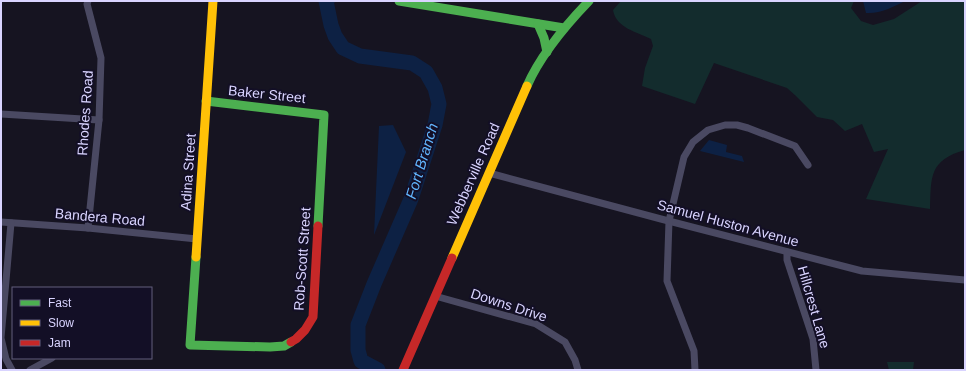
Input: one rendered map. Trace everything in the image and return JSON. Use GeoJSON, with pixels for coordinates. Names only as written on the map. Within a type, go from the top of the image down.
{"type":"FeatureCollection","features":[{"type":"Feature","properties":{"kind":"street","name":"Rhodes Road"},"geometry":{"type":"LineString","coordinates":[[88,1],[87,4],[101,58],[98,120],[88,228]]}},
{"type":"Feature","properties":{"kind":"street","name":"Adina Street"},"geometry":{"type":"LineString","coordinates":[[190,345],[213,1]]}},
{"type":"Feature","properties":{"kind":"street"},"geometry":{"type":"LineString","coordinates":[[399,1],[564,28]]}},
{"type":"Feature","properties":{"kind":"street","name":"Webberville Road"},"geometry":{"type":"LineString","coordinates":[[403,370],[527,86],[547,52],[564,28],[589,1]]}},
{"type":"Feature","properties":{"kind":"street"},"geometry":{"type":"LineString","coordinates":[[538,24],[544,38],[547,52]]}},
{"type":"Feature","properties":{"kind":"street","name":"Baker Street"},"geometry":{"type":"LineString","coordinates":[[206,101],[324,115]]}},
{"type":"Feature","properties":{"kind":"street"},"geometry":{"type":"LineString","coordinates":[[1,114],[98,120]]}},
{"type":"Feature","properties":{"kind":"street","name":"Rob-Scott Street"},"geometry":{"type":"LineString","coordinates":[[190,345],[284,346],[296,339],[305,330],[313,317],[324,115]]}},
{"type":"Feature","properties":{"kind":"street"},"geometry":{"type":"LineString","coordinates":[[695,370],[694,352],[667,281],[669,221],[684,157],[693,142],[708,130],[725,125],[737,125],[795,146],[808,165]]}},
{"type":"Feature","properties":{"kind":"street","name":"Samuel Huston Avenue"},"geometry":{"type":"LineString","coordinates":[[489,173],[868,272],[965,280]]}},
{"type":"Feature","properties":{"kind":"street","name":"Bandera Road"},"geometry":{"type":"LineString","coordinates":[[1,222],[197,238]]}},
{"type":"Feature","properties":{"kind":"street"},"geometry":{"type":"LineString","coordinates":[[10,223],[1,338],[6,359],[12,370]]}},
{"type":"Feature","properties":{"kind":"street","name":"Hillcrest Lane"},"geometry":{"type":"LineString","coordinates":[[787,252],[787,260],[813,339],[816,370]]}},
{"type":"Feature","properties":{"kind":"street","name":"Downs Drive"},"geometry":{"type":"LineString","coordinates":[[435,296],[536,324],[564,342],[575,360],[578,370]]}},
{"type":"Feature","properties":{"kind":"street"},"geometry":{"type":"LineString","coordinates":[[30,370],[50,359]]}},
{"type":"Feature","properties":{"kind":"green space"},"geometry":{"type":"Polygon","coordinates":[[[621,1],[854,1],[851,8],[861,21],[873,25],[894,19],[922,1],[965,1],[965,150],[944,159],[934,171],[931,188],[930,209],[866,199],[888,149],[874,152],[862,124],[845,131],[833,120],[817,117],[787,88],[714,63],[695,104],[642,86],[645,68],[653,46],[651,39],[628,29],[618,21],[613,10],[621,1]]]}},
{"type":"Feature","properties":{"kind":"green space"},"geometry":{"type":"Polygon","coordinates":[[[887,362],[914,362],[913,370],[889,370],[887,362]]]}},
{"type":"Feature","properties":{"kind":"water"},"geometry":{"type":"Polygon","coordinates":[[[863,1],[905,1],[886,10],[866,13],[863,1]]]}},
{"type":"Feature","properties":{"kind":"water"},"geometry":{"type":"Polygon","coordinates":[[[393,125],[406,152],[374,235],[379,126],[393,125]]]}},
{"type":"Feature","properties":{"kind":"water"},"geometry":{"type":"Polygon","coordinates":[[[709,140],[727,145],[726,152],[742,156],[744,162],[700,151],[709,140]]]}},
{"type":"Feature","properties":{"kind":"waterway","name":"Fort Branch"},"geometry":{"type":"LineString","coordinates":[[326,1],[331,25],[335,36],[343,48],[360,56],[412,63],[426,72],[435,88],[439,104],[435,125],[411,199],[358,325],[358,350],[361,361],[378,370]]}},
{"type":"Feature","properties":{"kind":"waterway","name":"Fort Branch"},"geometry":{"type":"LineString","coordinates":[[328,10],[334,1]]}},
{"type":"Feature","properties":{"kind":"traffic: fast"},"geometry":{"type":"LineString","coordinates":[[399,1],[564,28]]}},
{"type":"Feature","properties":{"kind":"traffic: fast"},"geometry":{"type":"LineString","coordinates":[[527,86],[539,63],[554,41],[589,1]]}},
{"type":"Feature","properties":{"kind":"traffic: fast"},"geometry":{"type":"LineString","coordinates":[[538,24],[544,38],[547,52]]}},
{"type":"Feature","properties":{"kind":"traffic: fast"},"geometry":{"type":"LineString","coordinates":[[206,101],[324,115],[318,226]]}},
{"type":"Feature","properties":{"kind":"traffic: fast"},"geometry":{"type":"LineString","coordinates":[[196,257],[190,345],[270,347],[284,346],[291,342]]}},
{"type":"Feature","properties":{"kind":"traffic: slow"},"geometry":{"type":"LineString","coordinates":[[196,257],[213,1]]}},
{"type":"Feature","properties":{"kind":"traffic: slow"},"geometry":{"type":"LineString","coordinates":[[452,258],[527,86]]}},
{"type":"Feature","properties":{"kind":"traffic: jam"},"geometry":{"type":"LineString","coordinates":[[291,342],[305,330],[313,317],[318,226]]}},
{"type":"Feature","properties":{"kind":"traffic: jam"},"geometry":{"type":"LineString","coordinates":[[403,370],[452,258]]}}]}
